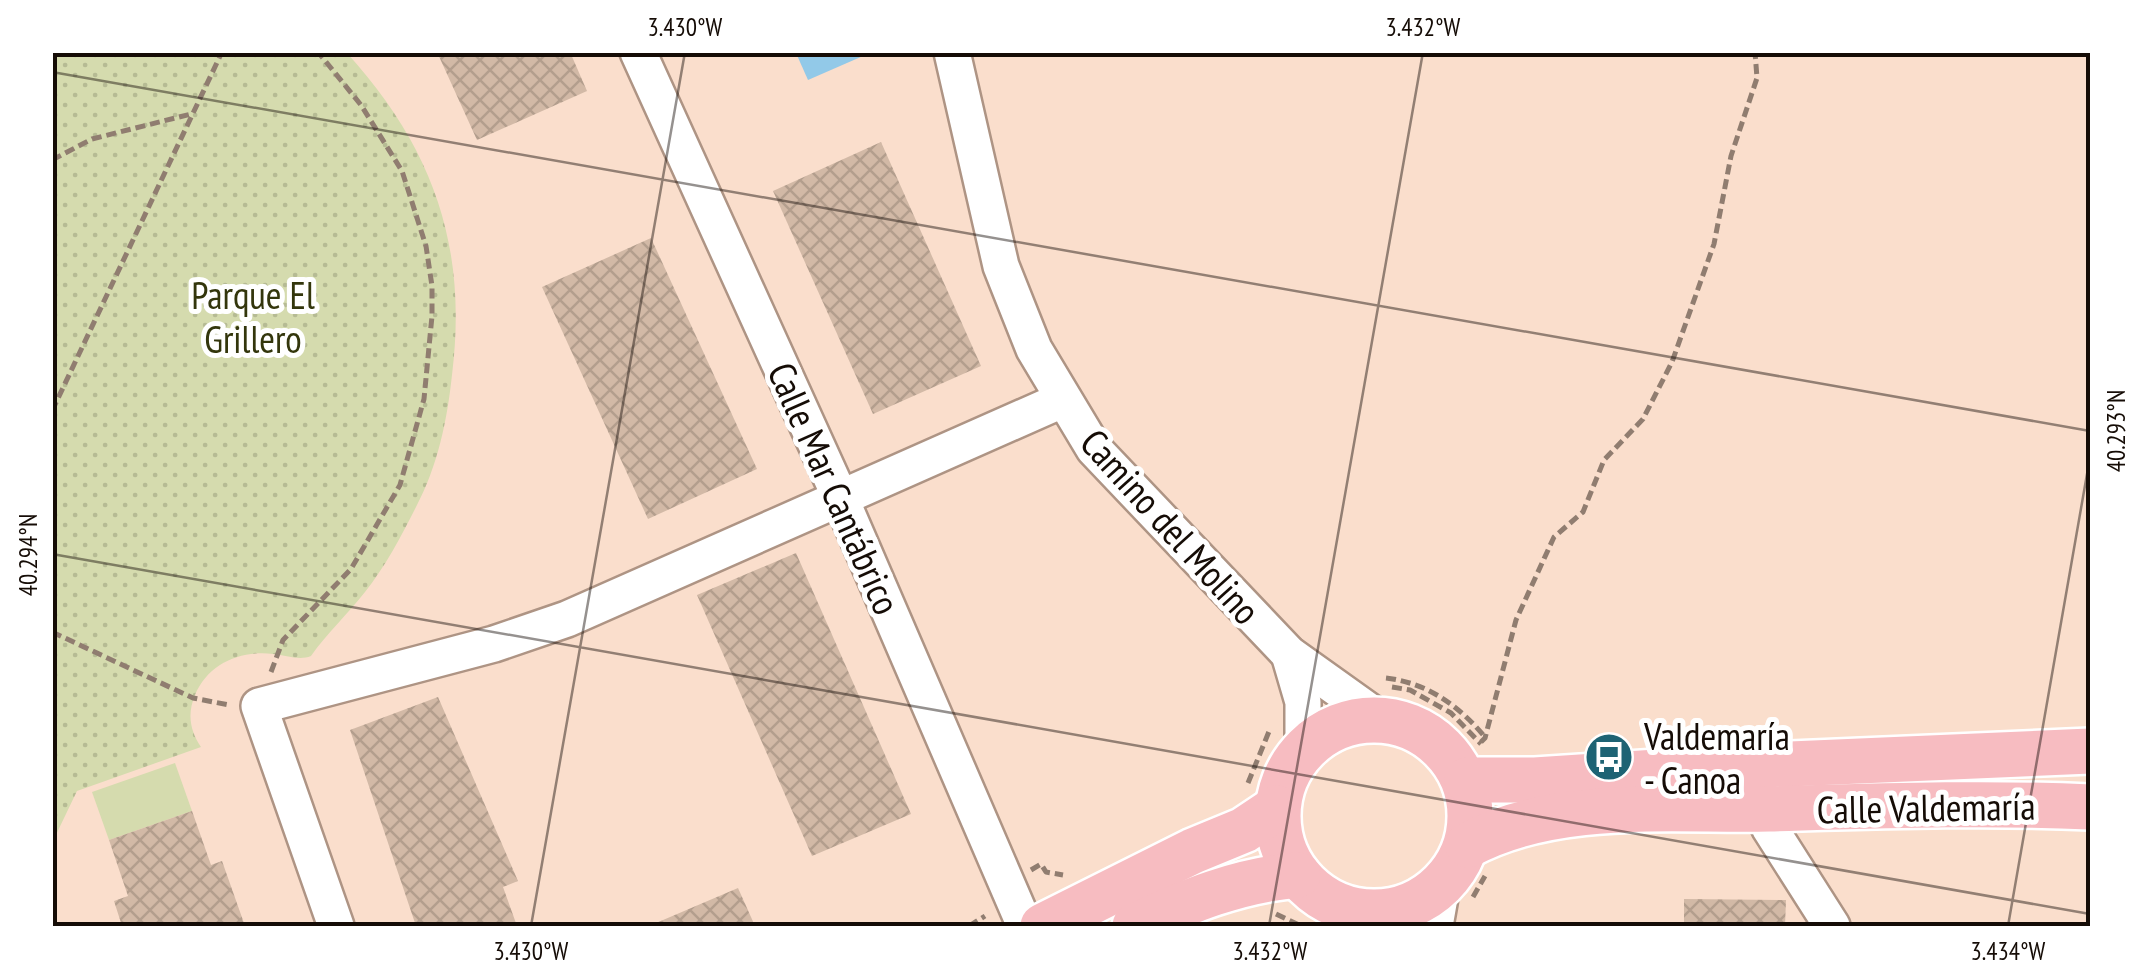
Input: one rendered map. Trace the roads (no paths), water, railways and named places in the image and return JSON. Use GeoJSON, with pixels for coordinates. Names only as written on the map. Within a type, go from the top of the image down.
{"type":"FeatureCollection","features":[{"type":"Feature","properties":{"kind":"main road"},"geometry":{"type":"LineString","coordinates":[[1043,926],[1244,830],[1260,802],[1284,779],[1303,749],[1341,724],[1380,719],[1406,724],[1473,760],[1468,845],[1439,906],[1414,905],[1386,920],[1344,908],[1317,894],[1298,875],[1260,802]]}},
{"type":"Feature","properties":{"kind":"main road","name":"Calle Valdemaría"},"geometry":{"type":"LineString","coordinates":[[1473,760],[1536,780],[1764,765],[2090,751]]}},
{"type":"Feature","properties":{"kind":"main road","name":"Calle Valdemaría"},"geometry":{"type":"LineString","coordinates":[[1468,845],[1499,829],[1536,820],[1614,812],[1998,803],[2090,807]]}},
{"type":"Feature","properties":{"kind":"main road"},"geometry":{"type":"LineString","coordinates":[[1135,926],[1210,893],[1263,878],[1298,875]]}},
{"type":"Feature","properties":{"kind":"street","name":"Calle Mar Cantábrico"},"geometry":{"type":"LineString","coordinates":[[638,52],[840,497],[1025,926]]}},
{"type":"Feature","properties":{"kind":"street","name":"Camino del Molino"},"geometry":{"type":"LineString","coordinates":[[952,52],[1001,266],[1034,350],[1094,449],[1288,654],[1319,694],[1303,749]]}},
{"type":"Feature","properties":{"kind":"street"},"geometry":{"type":"LineString","coordinates":[[336,926],[259,706],[494,644],[567,620],[1062,400]]}},
{"type":"Feature","properties":{"kind":"street"},"geometry":{"type":"LineString","coordinates":[[1319,694],[1380,719]]}},
{"type":"Feature","properties":{"kind":"street"},"geometry":{"type":"LineString","coordinates":[[1769,809],[1769,827],[1832,926]]}},
{"type":"Feature","properties":{"kind":"water"},"geometry":{"type":"Polygon","coordinates":[[[796,53],[862,53],[863,56],[808,80],[796,53]]]}},
{"type":"Feature","properties":{"kind":"place","name":"Valdemaría - Canoa"},"geometry":{"type":"Point","coordinates":[1609,757]}},
{"type":"Feature","properties":{"kind":"park label","name":"Parque El Grillero"},"geometry":{"type":"Point","coordinates":[253,316]}}]}
